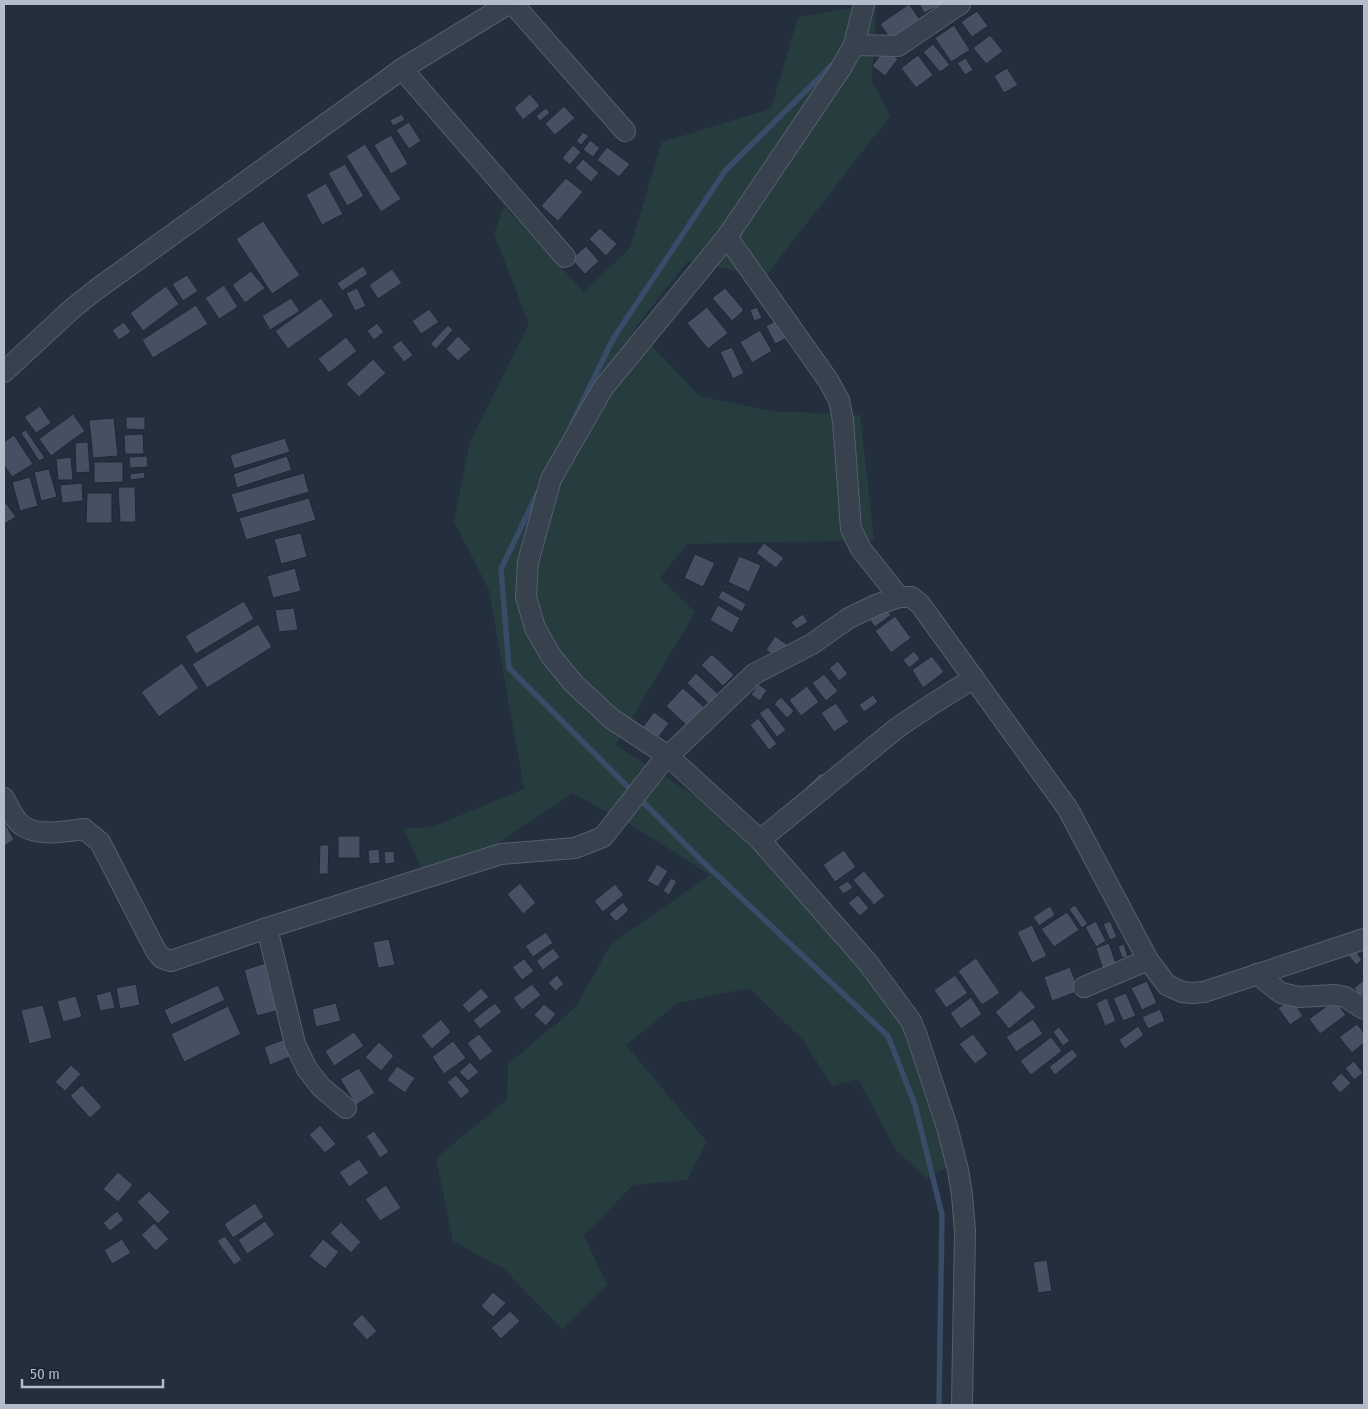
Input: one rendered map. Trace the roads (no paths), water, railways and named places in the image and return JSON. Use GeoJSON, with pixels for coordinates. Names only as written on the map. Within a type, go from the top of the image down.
{"type":"FeatureCollection","features":[{"type":"Feature","properties":{"kind":"street"},"geometry":{"type":"LineString","coordinates":[[4,372],[73,308],[97,289],[402,69],[508,4]]}},
{"type":"Feature","properties":{"kind":"street"},"geometry":{"type":"LineString","coordinates":[[513,4],[626,131]]}},
{"type":"Feature","properties":{"kind":"street"},"geometry":{"type":"LineString","coordinates":[[864,4],[854,45],[841,68],[727,237],[603,388],[551,479],[528,562],[526,597],[535,628],[551,656],[574,684],[612,719],[665,760],[760,840],[868,963],[911,1021],[947,1127],[962,1195],[965,1231],[962,1405]]}},
{"type":"Feature","properties":{"kind":"street"},"geometry":{"type":"LineString","coordinates":[[854,45],[898,46],[960,4]]}},
{"type":"Feature","properties":{"kind":"street"},"geometry":{"type":"LineString","coordinates":[[402,69],[565,257]]}},
{"type":"Feature","properties":{"kind":"street"},"geometry":{"type":"LineString","coordinates":[[727,237],[828,380],[839,400],[843,420],[851,529],[861,549],[899,597]]}},
{"type":"Feature","properties":{"kind":"street"},"geometry":{"type":"LineString","coordinates":[[4,798],[22,826],[29,830],[36,832],[61,832],[84,829],[100,842],[156,951],[162,958],[171,961],[267,928],[501,854],[575,848],[603,837],[665,760],[754,674],[812,644],[849,618],[876,605],[899,597],[911,597],[920,604],[1068,809],[1148,960],[1167,985],[1182,992],[1192,994],[1204,992],[1364,939]]}},
{"type":"Feature","properties":{"kind":"street"},"geometry":{"type":"LineString","coordinates":[[760,840],[898,728],[974,678]]}},
{"type":"Feature","properties":{"kind":"street"},"geometry":{"type":"LineString","coordinates":[[267,928],[295,1044],[307,1069],[321,1088],[346,1108]]}},
{"type":"Feature","properties":{"kind":"street"},"geometry":{"type":"LineString","coordinates":[[1084,987],[1148,960]]}},
{"type":"Feature","properties":{"kind":"street"},"geometry":{"type":"LineString","coordinates":[[1257,974],[1281,993],[1299,997],[1335,994],[1345,997],[1364,1009]]}},
{"type":"Feature","properties":{"kind":"waterway"},"geometry":{"type":"LineString","coordinates":[[572,423],[613,339],[725,171],[835,62]]}},
{"type":"Feature","properties":{"kind":"waterway"},"geometry":{"type":"LineString","coordinates":[[538,492],[501,569],[509,668],[700,859],[888,1036],[915,1105],[942,1215],[939,1405]]}}]}
